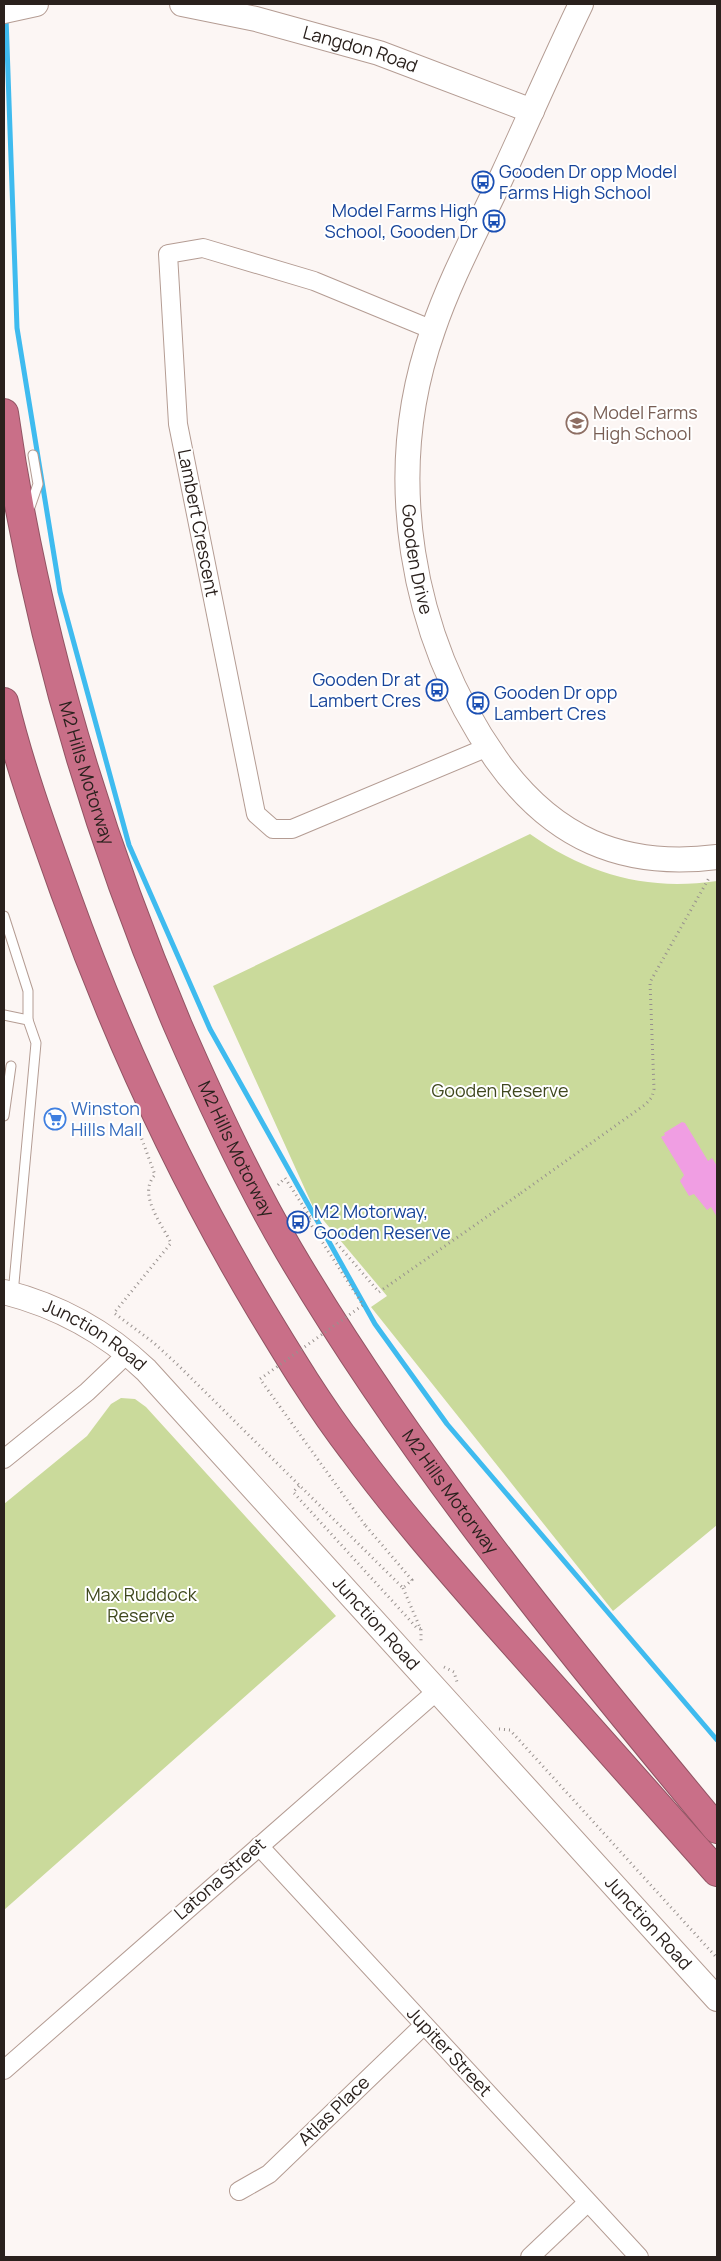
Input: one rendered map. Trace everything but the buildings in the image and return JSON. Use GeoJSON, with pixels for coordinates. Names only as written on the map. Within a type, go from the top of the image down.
{"type":"FeatureCollection","features":[{"type":"Feature","properties":{"kind":"highway","name":"M2 Hills Motorway"},"geometry":{"type":"LineString","coordinates":[[4,413],[23,529],[71,726],[103,831],[142,941],[193,1060],[263,1203],[327,1313],[389,1409],[464,1513],[634,1729],[717,1829]]}},
{"type":"Feature","properties":{"kind":"highway"},"geometry":{"type":"LineString","coordinates":[[4,702],[18,758],[56,870],[88,957],[127,1050],[168,1142],[234,1265],[299,1373],[352,1450],[424,1539],[717,1872]]}},
{"type":"Feature","properties":{"kind":"street"},"geometry":{"type":"LineString","coordinates":[[7,10],[36,4]]}},
{"type":"Feature","properties":{"kind":"street","name":"Langdon Road"},"geometry":{"type":"LineString","coordinates":[[182,4],[265,21],[379,53],[532,111]]}},
{"type":"Feature","properties":{"kind":"street","name":"Gooden Drive"},"geometry":{"type":"LineString","coordinates":[[581,4],[433,330],[417,389],[411,434],[408,499],[412,543],[420,590],[438,650],[467,714],[505,772],[534,804],[550,818],[578,837],[611,851],[646,858],[681,860],[713,868]]}},
{"type":"Feature","properties":{"kind":"street","name":"Lambert Crescent"},"geometry":{"type":"LineString","coordinates":[[433,330],[314,282],[203,248],[168,254],[178,424],[256,814],[272,829],[292,829],[488,747]]}},
{"type":"Feature","properties":{"kind":"street","name":"Junction Road"},"geometry":{"type":"LineString","coordinates":[[8,1293],[76,1318],[128,1353],[448,1687],[717,1999]]}},
{"type":"Feature","properties":{"kind":"street"},"geometry":{"type":"LineString","coordinates":[[4,1459],[87,1392],[128,1353]]}},
{"type":"Feature","properties":{"kind":"street","name":"Latona Street"},"geometry":{"type":"LineString","coordinates":[[4,2070],[259,1846],[448,1687]]}},
{"type":"Feature","properties":{"kind":"street","name":"Jupiter Street"},"geometry":{"type":"LineString","coordinates":[[259,1846],[639,2257]]}},
{"type":"Feature","properties":{"kind":"street","name":"Atlas Place"},"geometry":{"type":"LineString","coordinates":[[238,2191],[269,2174],[424,2025]]}},
{"type":"Feature","properties":{"kind":"street"},"geometry":{"type":"LineString","coordinates":[[530,2257],[587,2202]]}},
{"type":"Feature","properties":{"kind":"lane"},"geometry":{"type":"LineString","coordinates":[[23,529],[38,484],[33,455]]}},
{"type":"Feature","properties":{"kind":"lane"},"geometry":{"type":"LineString","coordinates":[[4,916],[28,991],[28,1020],[36,1043],[8,1293]]}},
{"type":"Feature","properties":{"kind":"lane"},"geometry":{"type":"LineString","coordinates":[[4,1016],[28,1020]]}},
{"type":"Feature","properties":{"kind":"lane"},"geometry":{"type":"LineString","coordinates":[[4,1116],[12,1066]]}},
{"type":"Feature","properties":{"kind":"path"},"geometry":{"type":"LineString","coordinates":[[311,1218],[313,1216],[379,1292],[646,1104],[652,1097],[654,1088],[650,982],[713,868]]}},
{"type":"Feature","properties":{"kind":"path"},"geometry":{"type":"LineString","coordinates":[[139,1131],[154,1175],[147,1185],[148,1196],[171,1243],[114,1312],[160,1348],[404,1588],[421,1630],[421,1644]]}},
{"type":"Feature","properties":{"kind":"path"},"geometry":{"type":"LineString","coordinates":[[277,1184],[285,1178],[311,1218]]}},
{"type":"Feature","properties":{"kind":"path"},"geometry":{"type":"LineString","coordinates":[[311,1218],[308,1220],[362,1305],[260,1379],[365,1526],[412,1580],[404,1588]]}},
{"type":"Feature","properties":{"kind":"path"},"geometry":{"type":"LineString","coordinates":[[299,1486],[293,1492],[416,1627],[421,1630]]}},
{"type":"Feature","properties":{"kind":"path"},"geometry":{"type":"LineString","coordinates":[[440,1665],[454,1672],[448,1687]]}},
{"type":"Feature","properties":{"kind":"path"},"geometry":{"type":"LineString","coordinates":[[492,1728],[510,1730],[717,1958]]}},
{"type":"Feature","properties":{"kind":"green space","name":"Gooden Reserve"},"geometry":{"type":"Polygon","coordinates":[[[530,834],[574,860],[596,870],[619,877],[666,884],[717,881],[717,1525],[613,1611],[371,1307],[387,1296],[314,1209],[213,986],[530,834]]]}},
{"type":"Feature","properties":{"kind":"green space","name":"Max Ruddock Reserve"},"geometry":{"type":"Polygon","coordinates":[[[121,1398],[135,1399],[146,1407],[336,1616],[4,1910],[4,1504],[87,1436],[111,1404],[121,1398]]]}},
{"type":"Feature","properties":{"kind":"waterway"},"geometry":{"type":"LineString","coordinates":[[6,17],[17,328],[60,592],[129,845],[210,1029],[375,1324],[447,1424],[717,1740]]}},
{"type":"Feature","properties":{"kind":"place","name":"Gooden Dr opp Model Farms High School"},"geometry":{"type":"Point","coordinates":[483,182]}},
{"type":"Feature","properties":{"kind":"place","name":"Model Farms High School, Gooden Dr"},"geometry":{"type":"Point","coordinates":[494,221]}},
{"type":"Feature","properties":{"kind":"place","name":"Model Farms High School"},"geometry":{"type":"Point","coordinates":[577,423]}},
{"type":"Feature","properties":{"kind":"place","name":"Gooden Dr at Lambert Cres"},"geometry":{"type":"Point","coordinates":[437,690]}},
{"type":"Feature","properties":{"kind":"place","name":"Gooden Dr opp Lambert Cres"},"geometry":{"type":"Point","coordinates":[478,703]}},
{"type":"Feature","properties":{"kind":"place","name":"Winston Hills Mall"},"geometry":{"type":"Point","coordinates":[55,1119]}},
{"type":"Feature","properties":{"kind":"place","name":"M2 Motorway, Gooden Reserve"},"geometry":{"type":"Point","coordinates":[298,1222]}}]}
